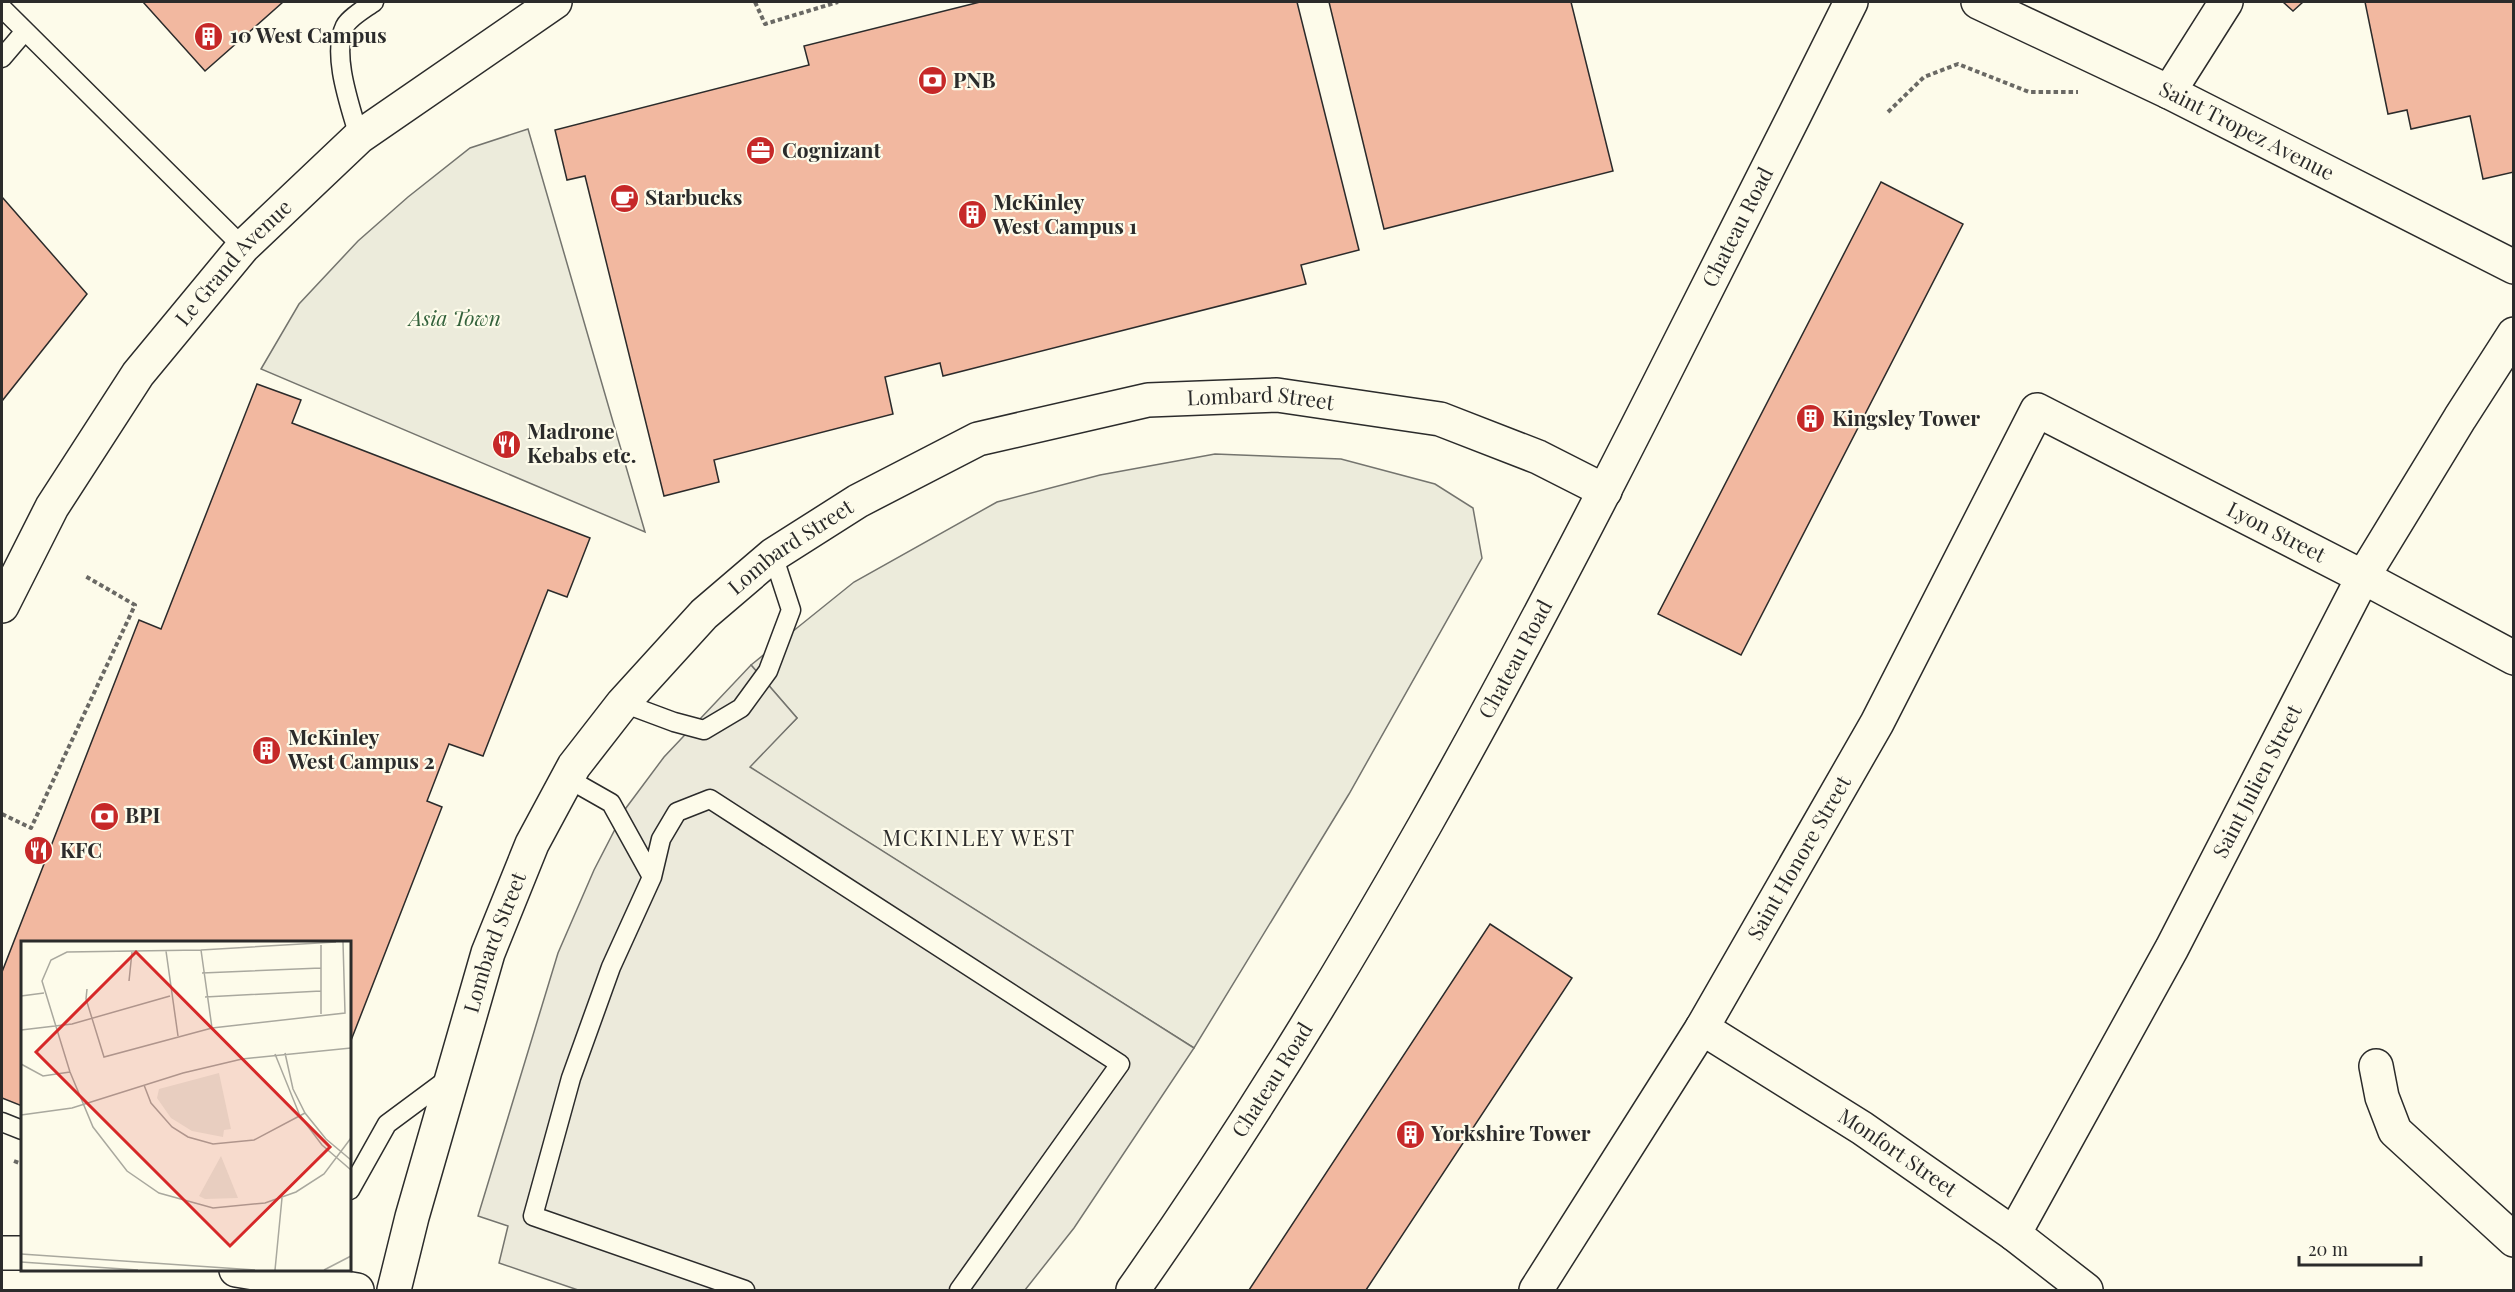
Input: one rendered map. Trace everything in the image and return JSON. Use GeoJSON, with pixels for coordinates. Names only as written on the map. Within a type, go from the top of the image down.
{"type":"FeatureCollection","features":[{"type":"Feature","properties":{"kind":"street","name":"Chateau Road"},"geometry":{"type":"LineString","coordinates":[[1133,1290],[1279,1072],[1429,820],[1605,491],[1851,2]]}},
{"type":"Feature","properties":{"kind":"street","name":"Saint Tropez Avenue"},"geometry":{"type":"LineString","coordinates":[[1978,2],[2169,92],[2514,267]]}},
{"type":"Feature","properties":{"kind":"street"},"geometry":{"type":"LineString","coordinates":[[2169,92],[2226,2]]}},
{"type":"Feature","properties":{"kind":"street","name":"Le Grand Avenue"},"geometry":{"type":"LineString","coordinates":[[2,606],[52,507],[138,374],[243,247],[359,137],[545,3]]}},
{"type":"Feature","properties":{"kind":"street","name":"Saint Julien Street"},"geometry":{"type":"LineString","coordinates":[[2014,1234],[2172,948],[2363,577],[2514,334]]}},
{"type":"Feature","properties":{"kind":"street","name":"Lombard Street"},"geometry":{"type":"LineString","coordinates":[[394,1290],[412,1217],[488,953],[532,844],[567,778],[594,738],[623,703],[704,614],[773,555],[858,501],[978,439],[1148,400],[1277,395],[1440,419],[1538,457],[1605,491]]}},
{"type":"Feature","properties":{"kind":"street","name":"Lyon Street"},"geometry":{"type":"LineString","coordinates":[[2037,410],[2363,577],[2514,658]]}},
{"type":"Feature","properties":{"kind":"street","name":"Saint Honore Street"},"geometry":{"type":"LineString","coordinates":[[1536,1290],[1702,1028],[1877,723],[2037,410]]}},
{"type":"Feature","properties":{"kind":"street","name":"Monfort Street"},"geometry":{"type":"LineString","coordinates":[[1702,1028],[1862,1128],[2014,1234],[2086,1290]]}},
{"type":"Feature","properties":{"kind":"street"},"geometry":{"type":"LineString","coordinates":[[2376,1066],[2382,1097],[2395,1131],[2514,1240]]}},
{"type":"Feature","properties":{"kind":"street"},"geometry":{"type":"LineString","coordinates":[[2,1253],[21,1253]]}},
{"type":"Feature","properties":{"kind":"street"},"geometry":{"type":"LineString","coordinates":[[248,1271],[357,1290]]}},
{"type":"Feature","properties":{"kind":"lane"},"geometry":{"type":"LineString","coordinates":[[359,137],[343,78],[341,49],[346,25],[374,2]]}},
{"type":"Feature","properties":{"kind":"lane"},"geometry":{"type":"LineString","coordinates":[[2,8],[243,247]]}},
{"type":"Feature","properties":{"kind":"lane"},"geometry":{"type":"LineString","coordinates":[[2,58],[25,31]]}},
{"type":"Feature","properties":{"kind":"lane"},"geometry":{"type":"LineString","coordinates":[[623,703],[674,722],[704,730],[741,708],[768,671],[791,610],[773,555]]}},
{"type":"Feature","properties":{"kind":"lane"},"geometry":{"type":"LineString","coordinates":[[567,778],[611,803],[652,877]]}},
{"type":"Feature","properties":{"kind":"lane"},"geometry":{"type":"LineString","coordinates":[[745,1290],[532,1216],[575,1067],[611,967],[652,877],[661,839],[678,812],[710,799],[1120,1064],[959,1290]]}},
{"type":"Feature","properties":{"kind":"lane"},"geometry":{"type":"LineString","coordinates":[[351,1188],[387,1124],[453,1075]]}},
{"type":"Feature","properties":{"kind":"lane"},"geometry":{"type":"LineString","coordinates":[[2,1122],[21,1130]]}},
{"type":"Feature","properties":{"kind":"path"},"geometry":{"type":"LineString","coordinates":[[755,2],[765,24],[837,2]]}},
{"type":"Feature","properties":{"kind":"path"},"geometry":{"type":"LineString","coordinates":[[1888,112],[1924,76],[1958,64],[2030,92],[2088,92]]}},
{"type":"Feature","properties":{"kind":"path"},"geometry":{"type":"LineString","coordinates":[[2,814],[31,828],[135,605],[85,576]]}},
{"type":"Feature","properties":{"kind":"green space","name":"Asia Town"},"geometry":{"type":"Polygon","coordinates":[[[528,129],[645,532],[261,369],[299,304],[358,241],[408,197],[470,148],[528,129]]]}},
{"type":"Feature","properties":{"kind":"green space"},"geometry":{"type":"Polygon","coordinates":[[[1215,454],[1341,459],[1435,484],[1473,508],[1482,558],[1349,794],[1194,1048],[749,767],[797,718],[751,665],[854,582],[997,502],[1100,475],[1215,454]]]}},
{"type":"Feature","properties":{"kind":"shaded area"},"geometry":{"type":"Polygon","coordinates":[[[751,665],[797,718],[750,767],[1194,1048],[1074,1228],[1025,1290],[578,1290],[499,1263],[508,1226],[478,1216],[558,953],[594,870],[626,808],[664,757],[751,665]]]}},
{"type":"Feature","properties":{"kind":"building","name":"10 West Campus"},"geometry":{"type":"Polygon","coordinates":[[[143,2],[283,2],[205,71],[143,2]]]}},
{"type":"Feature","properties":{"kind":"building","name":"McKinley West Campus 1"},"geometry":{"type":"Polygon","coordinates":[[[980,2],[1297,2],[1359,250],[1301,265],[1306,284],[943,376],[940,363],[885,377],[893,414],[714,460],[719,482],[664,496],[585,176],[567,180],[555,130],[809,65],[804,46],[980,2]]]}},
{"type":"Feature","properties":{"kind":"building"},"geometry":{"type":"Polygon","coordinates":[[[1329,2],[1571,2],[1613,171],[1384,229],[1329,2]]]}},
{"type":"Feature","properties":{"kind":"building"},"geometry":{"type":"Polygon","coordinates":[[[2283,2],[2303,2],[2293,11],[2283,2]]]}},
{"type":"Feature","properties":{"kind":"building"},"geometry":{"type":"Polygon","coordinates":[[[2365,2],[2514,2],[2514,172],[2483,179],[2470,116],[2411,129],[2407,110],[2388,114],[2365,2]]]}},
{"type":"Feature","properties":{"kind":"building","name":"Kingsley Tower"},"geometry":{"type":"Polygon","coordinates":[[[1881,182],[1963,224],[1741,655],[1658,614],[1881,182]]]}},
{"type":"Feature","properties":{"kind":"building"},"geometry":{"type":"Polygon","coordinates":[[[2,197],[87,294],[2,401],[2,197]]]}},
{"type":"Feature","properties":{"kind":"building","name":"McKinley West Campus 2"},"geometry":{"type":"Polygon","coordinates":[[[257,384],[301,400],[292,423],[590,538],[567,597],[548,590],[483,756],[449,744],[427,801],[442,807],[351,1040],[351,941],[21,941],[21,1106],[2,1098],[2,972],[139,620],[161,629],[257,384]]]}},
{"type":"Feature","properties":{"kind":"building","name":"Yorkshire Tower"},"geometry":{"type":"Polygon","coordinates":[[[1490,924],[1572,978],[1366,1290],[1249,1290],[1490,924]]]}},
{"type":"Feature","properties":{"kind":"place","name":"10 West Campus"},"geometry":{"type":"Point","coordinates":[209,36]}},
{"type":"Feature","properties":{"kind":"place","name":"PNB"},"geometry":{"type":"Point","coordinates":[932,81]}},
{"type":"Feature","properties":{"kind":"place","name":"Cognizant"},"geometry":{"type":"Point","coordinates":[761,151]}},
{"type":"Feature","properties":{"kind":"place","name":"Starbucks"},"geometry":{"type":"Point","coordinates":[624,198]}},
{"type":"Feature","properties":{"kind":"place","name":"McKinley West Campus 1"},"geometry":{"type":"Point","coordinates":[972,215]}},
{"type":"Feature","properties":{"kind":"place","name":"Kingsley Tower"},"geometry":{"type":"Point","coordinates":[1811,419]}},
{"type":"Feature","properties":{"kind":"place","name":"Madrone Kebabs etc."},"geometry":{"type":"Point","coordinates":[506,444]}},
{"type":"Feature","properties":{"kind":"place","name":"McKinley West Campus 2"},"geometry":{"type":"Point","coordinates":[267,750]}},
{"type":"Feature","properties":{"kind":"place","name":"BPI"},"geometry":{"type":"Point","coordinates":[104,816]}},
{"type":"Feature","properties":{"kind":"place","name":"KFC"},"geometry":{"type":"Point","coordinates":[39,851]}},
{"type":"Feature","properties":{"kind":"place","name":"Yorkshire Tower"},"geometry":{"type":"Point","coordinates":[1410,1134]}},
{"type":"Feature","properties":{"kind":"district","name":"MCKINLEY WEST"},"geometry":{"type":"Point","coordinates":[979,838]}}]}
